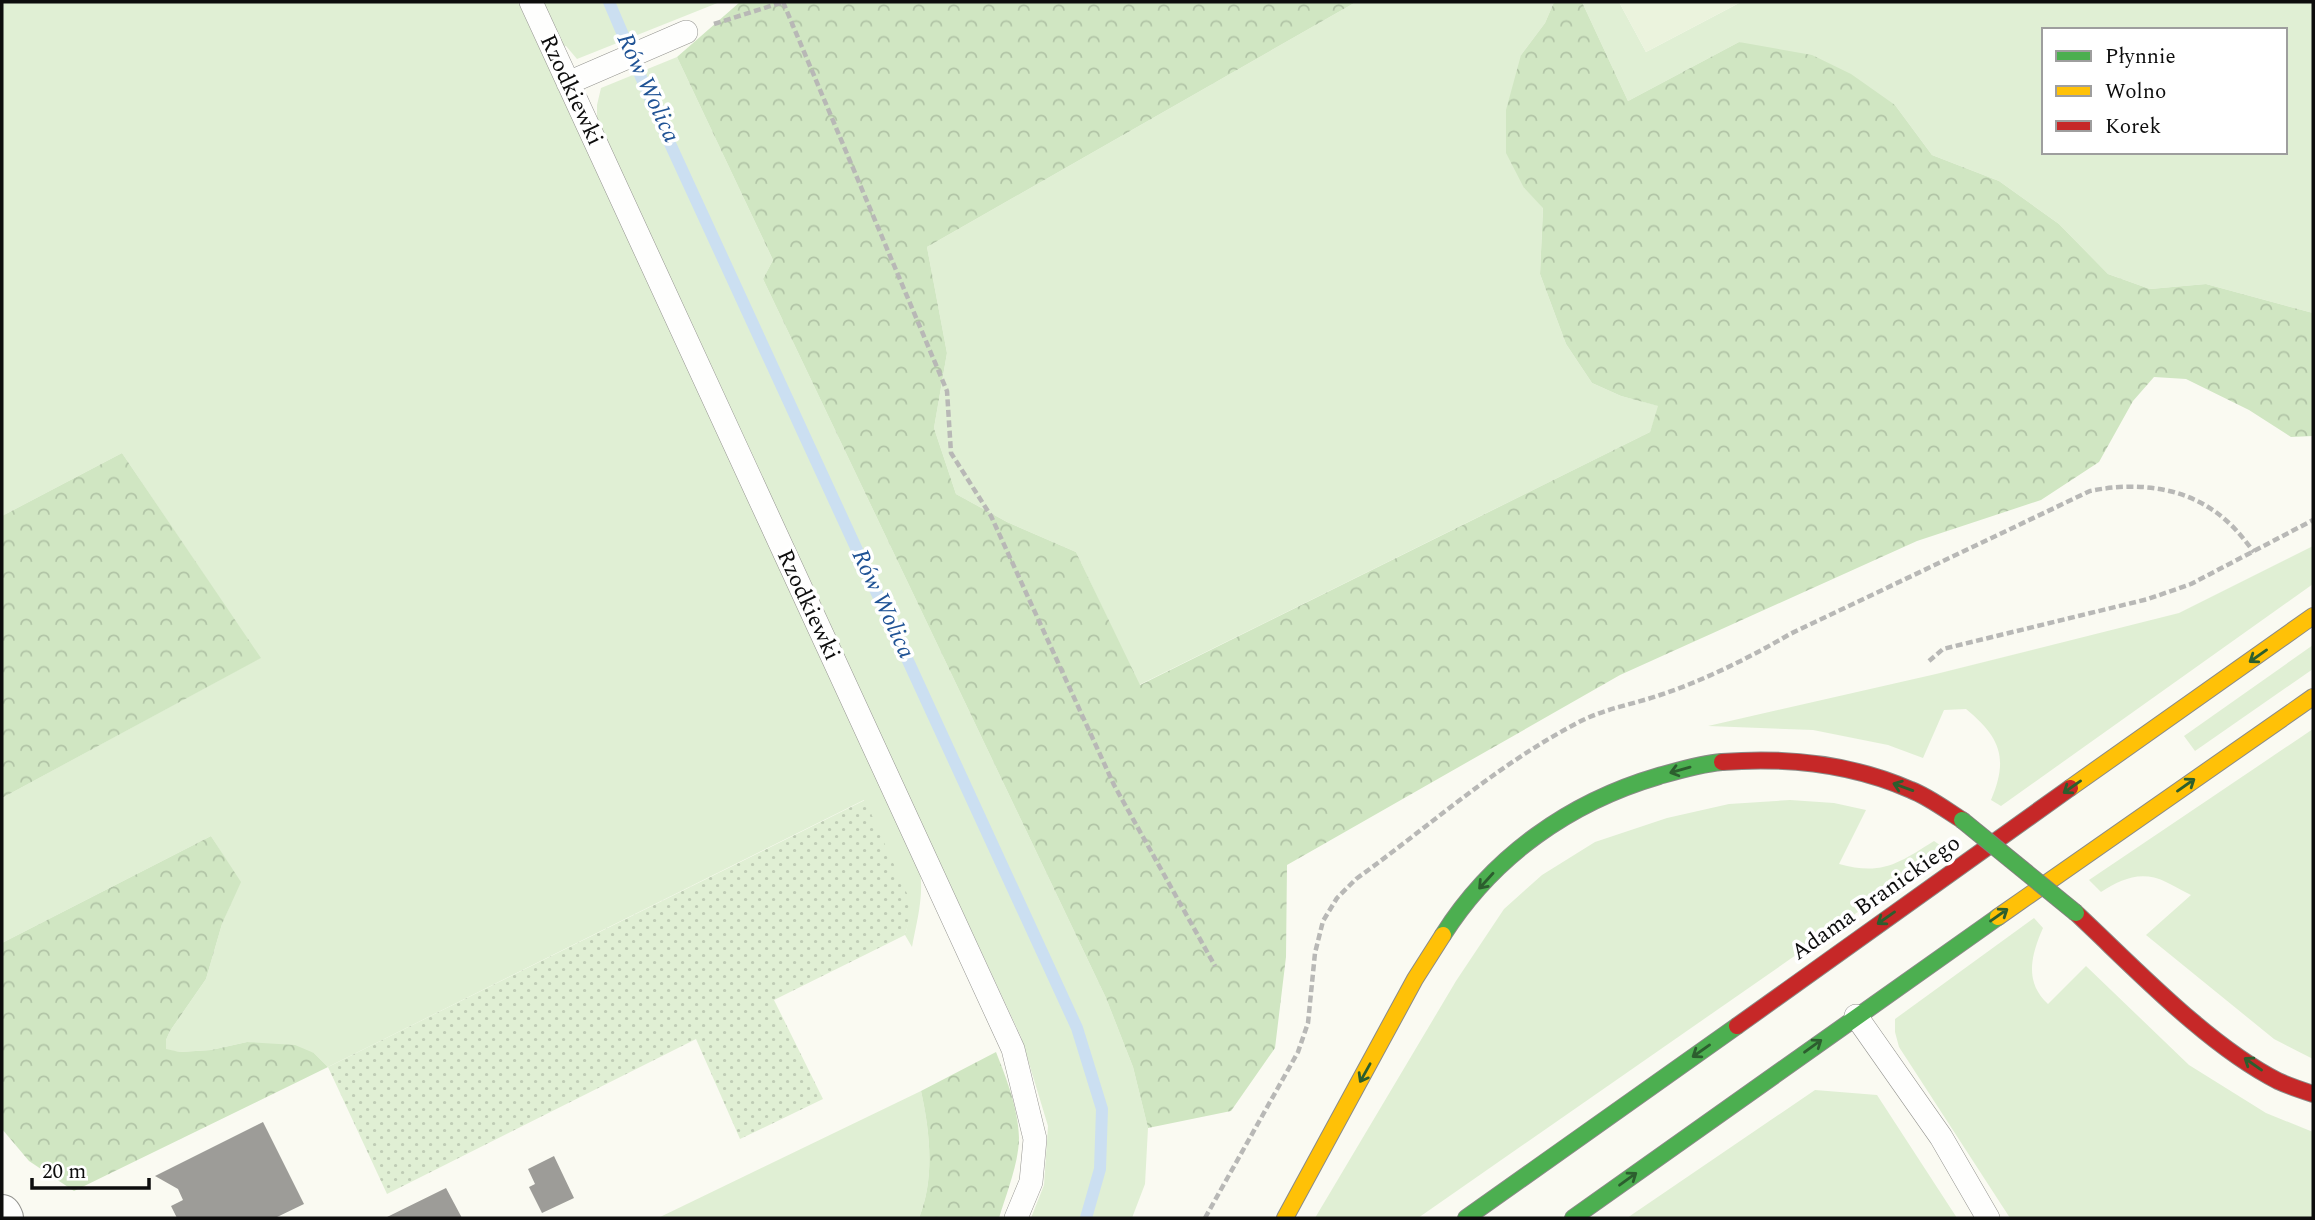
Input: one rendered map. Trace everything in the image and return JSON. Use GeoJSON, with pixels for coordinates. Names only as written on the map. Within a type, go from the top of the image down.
{"type":"FeatureCollection","features":[{"type":"Feature","properties":{"kind":"main road","name":"Adama Branickiego"},"geometry":{"type":"LineString","coordinates":[[1466,1218],[2313,616]]}},
{"type":"Feature","properties":{"kind":"main road"},"geometry":{"type":"LineString","coordinates":[[1573,1218],[1856,1016],[2313,697]]}},
{"type":"Feature","properties":{"kind":"main road"},"geometry":{"type":"LineString","coordinates":[[1284,1218],[1415,979],[1457,913],[1507,858],[1563,816],[1629,785],[1702,764],[1764,759],[1820,764],[1912,790],[1962,820],[2076,913],[2220,1041],[2275,1079],[2313,1094]]}},
{"type":"Feature","properties":{"kind":"lane","name":"Rzodkiewki"},"geometry":{"type":"LineString","coordinates":[[531,2],[1013,1049],[1035,1139],[1031,1182],[1016,1218]]}},
{"type":"Feature","properties":{"kind":"lane"},"geometry":{"type":"LineString","coordinates":[[568,83],[686,32]]}},
{"type":"Feature","properties":{"kind":"lane"},"geometry":{"type":"LineString","coordinates":[[1856,1016],[1941,1138],[1988,1218]]}},
{"type":"Feature","properties":{"kind":"path"},"geometry":{"type":"LineString","coordinates":[[686,32],[783,2],[947,391],[951,453],[991,516],[1115,785],[1215,966]]}},
{"type":"Feature","properties":{"kind":"path"},"geometry":{"type":"LineString","coordinates":[[1929,661],[1943,649],[2148,599],[2191,584],[2313,520]]}},
{"type":"Feature","properties":{"kind":"green space"},"geometry":{"type":"Polygon","coordinates":[[[2,2],[518,2],[919,866],[921,896],[912,947],[905,935],[912,907],[864,800],[328,1067],[314,1053],[247,1042],[211,1050],[166,1050],[170,1031],[206,979],[222,924],[240,882],[211,836],[2,943],[2,798],[260,658],[122,453],[2,516],[2,2]]]}},
{"type":"Feature","properties":{"kind":"green space"},"geometry":{"type":"Polygon","coordinates":[[[540,2],[720,2],[577,59],[566,46],[560,47],[540,2]]]}},
{"type":"Feature","properties":{"kind":"green space"},"geometry":{"type":"Polygon","coordinates":[[[740,2],[1356,2],[927,247],[947,353],[934,428],[956,494],[1007,522],[1076,552],[1140,685],[1650,432],[1658,406],[1621,396],[1592,383],[1566,344],[1540,274],[1543,208],[1524,188],[1506,153],[1506,110],[1521,55],[1545,23],[1554,2],[1582,2],[1628,101],[1739,42],[1812,55],[1851,74],[1895,105],[1932,155],[1999,181],[2059,224],[2108,274],[2150,289],[2206,284],[2313,313],[2313,436],[2291,437],[2249,410],[2186,379],[2154,377],[2133,401],[2099,462],[2041,500],[1917,541],[1620,675],[1287,865],[1286,957],[1275,1048],[1231,1111],[1148,1128],[1133,1067],[1106,998],[763,279],[773,260],[677,57],[740,2]]]}},
{"type":"Feature","properties":{"kind":"green space"},"geometry":{"type":"Polygon","coordinates":[[[1356,2],[1554,2],[1545,23],[1521,55],[1524,188],[1543,207],[1540,274],[1566,344],[1592,383],[1621,396],[1659,406],[1650,432],[1139,685],[1076,552],[1007,522],[956,494],[934,428],[947,353],[927,247],[1356,2]]]}},
{"type":"Feature","properties":{"kind":"green space"},"geometry":{"type":"Polygon","coordinates":[[[1582,2],[1619,2],[1646,52],[1741,2],[2313,2],[2313,313],[2206,284],[2150,289],[2108,274],[2059,224],[1999,181],[1932,155],[1895,105],[1739,42],[1628,101],[1582,2]]]}},
{"type":"Feature","properties":{"kind":"green space"},"geometry":{"type":"Polygon","coordinates":[[[1619,2],[1741,2],[1646,52],[1619,2]]]}},
{"type":"Feature","properties":{"kind":"green space"},"geometry":{"type":"Polygon","coordinates":[[[677,57],[773,260],[763,279],[1106,998],[1133,1067],[1148,1128],[1145,1184],[1132,1218],[1031,1218],[1044,1185],[1048,1126],[1021,1037],[597,127],[597,105],[601,88],[677,57]]]}},
{"type":"Feature","properties":{"kind":"green space"},"geometry":{"type":"Polygon","coordinates":[[[122,453],[261,658],[2,798],[2,516],[122,453]]]}},
{"type":"Feature","properties":{"kind":"green space"},"geometry":{"type":"Polygon","coordinates":[[[2313,546],[2313,584],[2001,806],[1991,800],[1999,772],[1998,749],[1987,729],[1966,709],[1944,710],[1923,758],[1888,745],[1813,730],[1708,726],[1936,674],[2179,613],[2313,546]]]}},
{"type":"Feature","properties":{"kind":"green space"},"geometry":{"type":"Polygon","coordinates":[[[2313,645],[2313,669],[2195,751],[2184,736],[2313,645]]]}},
{"type":"Feature","properties":{"kind":"green space"},"geometry":{"type":"Polygon","coordinates":[[[2313,729],[2313,1059],[2274,1039],[2146,935],[2191,895],[2157,878],[2140,876],[2124,880],[2101,892],[2089,880],[2313,729]]]}},
{"type":"Feature","properties":{"kind":"green space"},"geometry":{"type":"Polygon","coordinates":[[[865,800],[913,907],[905,935],[774,1000],[823,1099],[740,1139],[696,1039],[387,1194],[328,1067],[865,800]]]}},
{"type":"Feature","properties":{"kind":"green space"},"geometry":{"type":"Polygon","coordinates":[[[1790,800],[1834,803],[1866,810],[1839,864],[1867,869],[1879,868],[1900,861],[1934,841],[1947,850],[1418,1218],[1315,1218],[1456,981],[1504,909],[1542,875],[1595,842],[1667,818],[1729,804],[1790,800]]]}},
{"type":"Feature","properties":{"kind":"green space"},"geometry":{"type":"Polygon","coordinates":[[[211,836],[241,882],[222,924],[206,979],[170,1031],[166,1049],[180,1052],[211,1050],[247,1042],[295,1045],[314,1053],[328,1067],[74,1191],[29,1161],[2,1129],[2,943],[211,836]]]}},
{"type":"Feature","properties":{"kind":"green space"},"geometry":{"type":"Polygon","coordinates":[[[2034,918],[2043,928],[2035,948],[2033,977],[2040,996],[2048,1004],[2086,966],[2189,1065],[2266,1113],[2313,1132],[2313,1218],[2010,1218],[1899,1047],[1895,1019],[2034,918]]]}},
{"type":"Feature","properties":{"kind":"green space"},"geometry":{"type":"Polygon","coordinates":[[[996,1052],[1014,1105],[1019,1138],[1015,1168],[999,1218],[919,1218],[929,1171],[927,1123],[921,1091],[996,1052]]]}},
{"type":"Feature","properties":{"kind":"green space"},"geometry":{"type":"Polygon","coordinates":[[[1815,1090],[1877,1095],[1957,1218],[1627,1218],[1815,1090]]]}},
{"type":"Feature","properties":{"kind":"green space"},"geometry":{"type":"Polygon","coordinates":[[[921,1091],[927,1123],[929,1171],[919,1218],[658,1218],[921,1091]]]}},
{"type":"Feature","properties":{"kind":"building"},"geometry":{"type":"Polygon","coordinates":[[[263,1122],[304,1204],[275,1218],[177,1218],[171,1206],[183,1200],[178,1189],[155,1176],[263,1122]]]}},
{"type":"Feature","properties":{"kind":"building"},"geometry":{"type":"Polygon","coordinates":[[[554,1156],[574,1198],[542,1213],[529,1187],[535,1184],[528,1169],[554,1156]]]}},
{"type":"Feature","properties":{"kind":"building"},"geometry":{"type":"Polygon","coordinates":[[[446,1188],[462,1218],[385,1218],[446,1188]]]}},
{"type":"Feature","properties":{"kind":"waterway","name":"Rów Wolica"},"geometry":{"type":"LineString","coordinates":[[609,2],[661,124],[1077,1028],[1102,1109],[1100,1169],[1086,1218]]}},
{"type":"Feature","properties":{"kind":"traffic: fast"},"geometry":{"type":"LineString","coordinates":[[1443,935],[1485,880],[1536,836],[1565,817],[1626,787],[1682,769],[1722,762]]}},
{"type":"Feature","properties":{"kind":"traffic: fast"},"geometry":{"type":"LineString","coordinates":[[1962,820],[2076,913]]}},
{"type":"Feature","properties":{"kind":"traffic: fast"},"geometry":{"type":"LineString","coordinates":[[1573,1218],[1998,917]]}},
{"type":"Feature","properties":{"kind":"traffic: fast"},"geometry":{"type":"LineString","coordinates":[[1466,1218],[1737,1026]]}},
{"type":"Feature","properties":{"kind":"traffic: slow"},"geometry":{"type":"LineString","coordinates":[[2070,788],[2313,616]]}},
{"type":"Feature","properties":{"kind":"traffic: slow"},"geometry":{"type":"LineString","coordinates":[[1998,917],[2313,697]]}},
{"type":"Feature","properties":{"kind":"traffic: slow"},"geometry":{"type":"LineString","coordinates":[[1285,1218],[1415,979],[1443,935]]}},
{"type":"Feature","properties":{"kind":"traffic: jam"},"geometry":{"type":"LineString","coordinates":[[1722,762],[1794,762],[1842,768],[1889,781],[1918,793],[1962,820]]}},
{"type":"Feature","properties":{"kind":"traffic: jam"},"geometry":{"type":"LineString","coordinates":[[1737,1026],[2070,788]]}},
{"type":"Feature","properties":{"kind":"traffic: jam"},"geometry":{"type":"LineString","coordinates":[[2076,913],[2172,1004],[2225,1047],[2278,1081],[2313,1094]]}}]}
